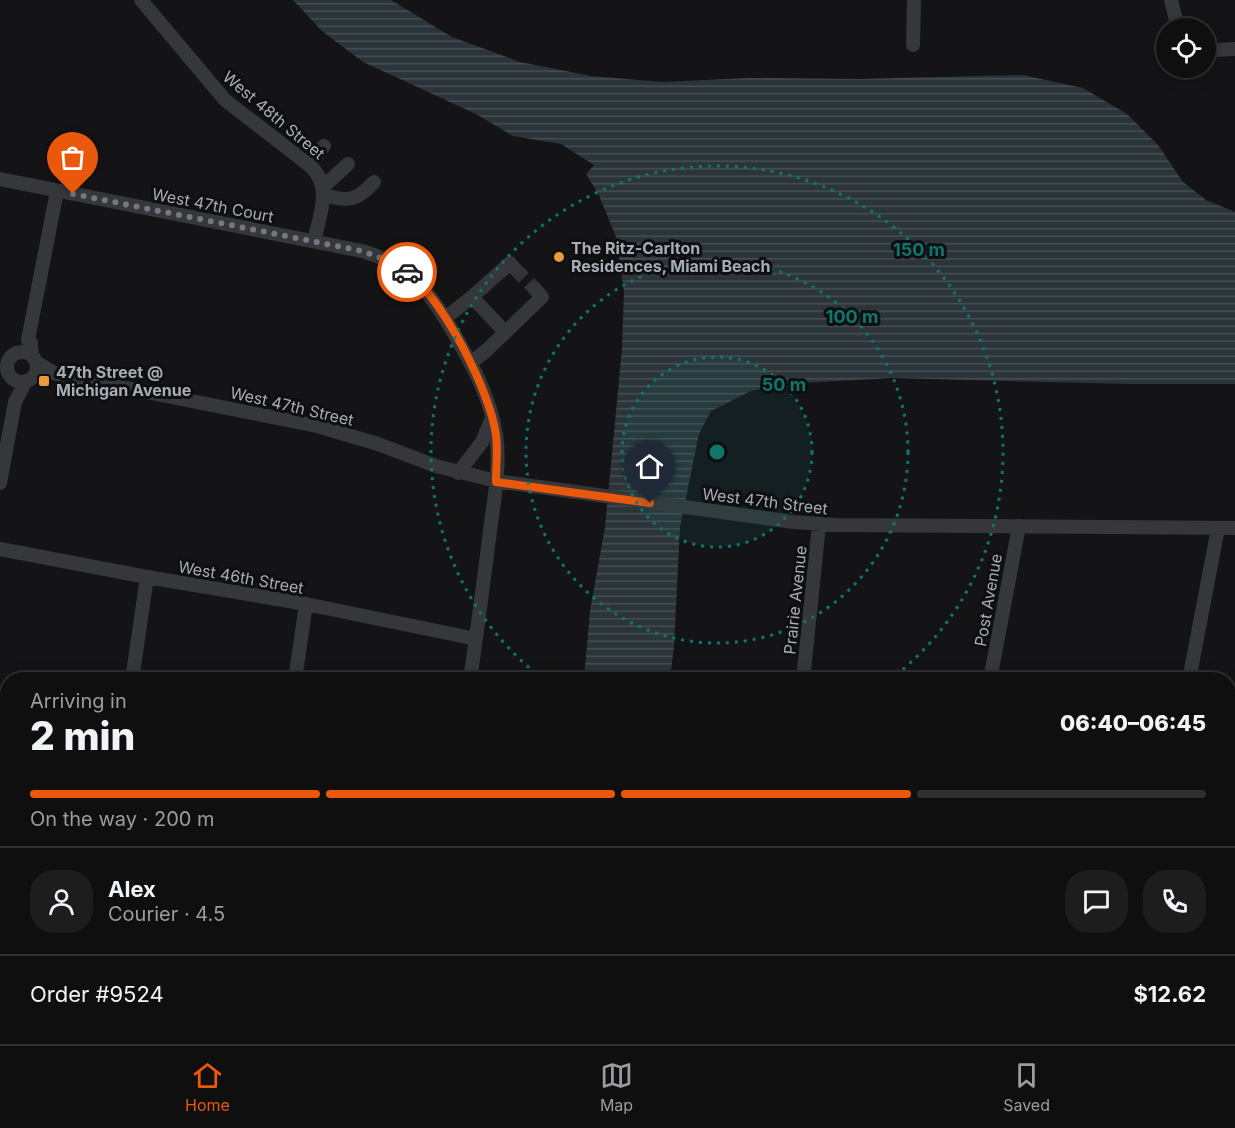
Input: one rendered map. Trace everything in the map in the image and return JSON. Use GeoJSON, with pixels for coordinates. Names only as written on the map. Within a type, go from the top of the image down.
{"type":"FeatureCollection","features":[{"type":"Feature","properties":{"kind":"street","name":"West 48th Street"},"geometry":{"type":"LineString","coordinates":[[141,0],[225,100],[309,165],[319,175],[323,191]]}},
{"type":"Feature","properties":{"kind":"street"},"geometry":{"type":"LineString","coordinates":[[913,45],[914,0]]}},
{"type":"Feature","properties":{"kind":"street"},"geometry":{"type":"LineString","coordinates":[[1171,0],[1176,18]]}},
{"type":"Feature","properties":{"kind":"street"},"geometry":{"type":"LineString","coordinates":[[1216,50],[1235,49]]}},
{"type":"Feature","properties":{"kind":"street"},"geometry":{"type":"LineString","coordinates":[[309,165],[324,146]]}},
{"type":"Feature","properties":{"kind":"street"},"geometry":{"type":"LineString","coordinates":[[314,242],[323,191],[348,164]]}},
{"type":"Feature","properties":{"kind":"street","name":"West 47th Court"},"geometry":{"type":"LineString","coordinates":[[0,179],[378,256],[395,264],[429,293],[471,363],[484,392],[496,441],[496,482],[471,672]]}},
{"type":"Feature","properties":{"kind":"street"},"geometry":{"type":"LineString","coordinates":[[323,191],[338,199],[350,199],[362,195],[374,182]]}},
{"type":"Feature","properties":{"kind":"street"},"geometry":{"type":"LineString","coordinates":[[0,483],[15,402],[37,370],[31,343],[28,340],[57,191]]}},
{"type":"Feature","properties":{"kind":"street"},"geometry":{"type":"LineString","coordinates":[[445,318],[510,263],[514,268]]}},
{"type":"Feature","properties":{"kind":"street"},"geometry":{"type":"LineString","coordinates":[[471,363],[542,297],[534,288]]}},
{"type":"Feature","properties":{"kind":"street"},"geometry":{"type":"LineString","coordinates":[[472,297],[505,332]]}},
{"type":"Feature","properties":{"kind":"street"},"geometry":{"type":"LineString","coordinates":[[15,402],[7,366],[10,356],[28,340]]}},
{"type":"Feature","properties":{"kind":"street","name":"West 47th Street"},"geometry":{"type":"LineString","coordinates":[[10,356],[26,353],[56,374],[317,426],[378,444],[427,463],[496,482],[587,495],[819,525],[1235,528]]}},
{"type":"Feature","properties":{"kind":"street","name":"West 47th Street"},"geometry":{"type":"LineString","coordinates":[[7,373],[20,382],[56,374]]}},
{"type":"Feature","properties":{"kind":"street"},"geometry":{"type":"LineString","coordinates":[[458,472],[482,442],[492,418]]}},
{"type":"Feature","properties":{"kind":"street","name":"Prairie Avenue"},"geometry":{"type":"LineString","coordinates":[[804,672],[819,525]]}},
{"type":"Feature","properties":{"kind":"street","name":"Post Avenue"},"geometry":{"type":"LineString","coordinates":[[992,672],[1019,526]]}},
{"type":"Feature","properties":{"kind":"street"},"geometry":{"type":"LineString","coordinates":[[1191,672],[1218,528]]}},
{"type":"Feature","properties":{"kind":"street","name":"West 46th Street"},"geometry":{"type":"LineString","coordinates":[[0,549],[147,578],[306,604],[476,639]]}},
{"type":"Feature","properties":{"kind":"street"},"geometry":{"type":"LineString","coordinates":[[133,672],[147,578]]}},
{"type":"Feature","properties":{"kind":"street"},"geometry":{"type":"LineString","coordinates":[[297,672],[306,604]]}},
{"type":"Feature","properties":{"kind":"shaded area"},"geometry":{"type":"Polygon","coordinates":[[[293,0],[391,0],[452,37],[520,62],[591,76],[662,82],[749,78],[859,79],[1023,75],[1083,88],[1127,114],[1158,145],[1183,182],[1206,200],[1235,212],[1235,384],[1130,384],[892,378],[784,384],[751,391],[711,411],[699,434],[680,527],[671,672],[585,672],[590,611],[605,527],[622,348],[624,291],[616,237],[598,193],[586,174],[594,165],[561,144],[513,136],[478,115],[363,62],[322,31],[293,0]]]}},
{"type":"Feature","properties":{"kind":"tunnel"},"geometry":{"type":"LineString","coordinates":[[514,268],[534,288]]}},
{"type":"Feature","properties":{"kind":"way so far"},"geometry":{"type":"LineString","coordinates":[[73,194],[362,251],[389,261],[407,272]]}},
{"type":"Feature","properties":{"kind":"place","name":"The Ritz-Carlton Residences, Miami Beach"},"geometry":{"type":"Point","coordinates":[559,257]}},
{"type":"Feature","properties":{"kind":"place","name":"47th Street @ Michigan Avenue"},"geometry":{"type":"Point","coordinates":[44,381]}},
{"type":"Feature","properties":{"kind":"route"},"geometry":{"type":"LineString","coordinates":[[407,272],[435,301],[471,363],[484,392],[496,435],[496,482],[650,503]]}}]}
